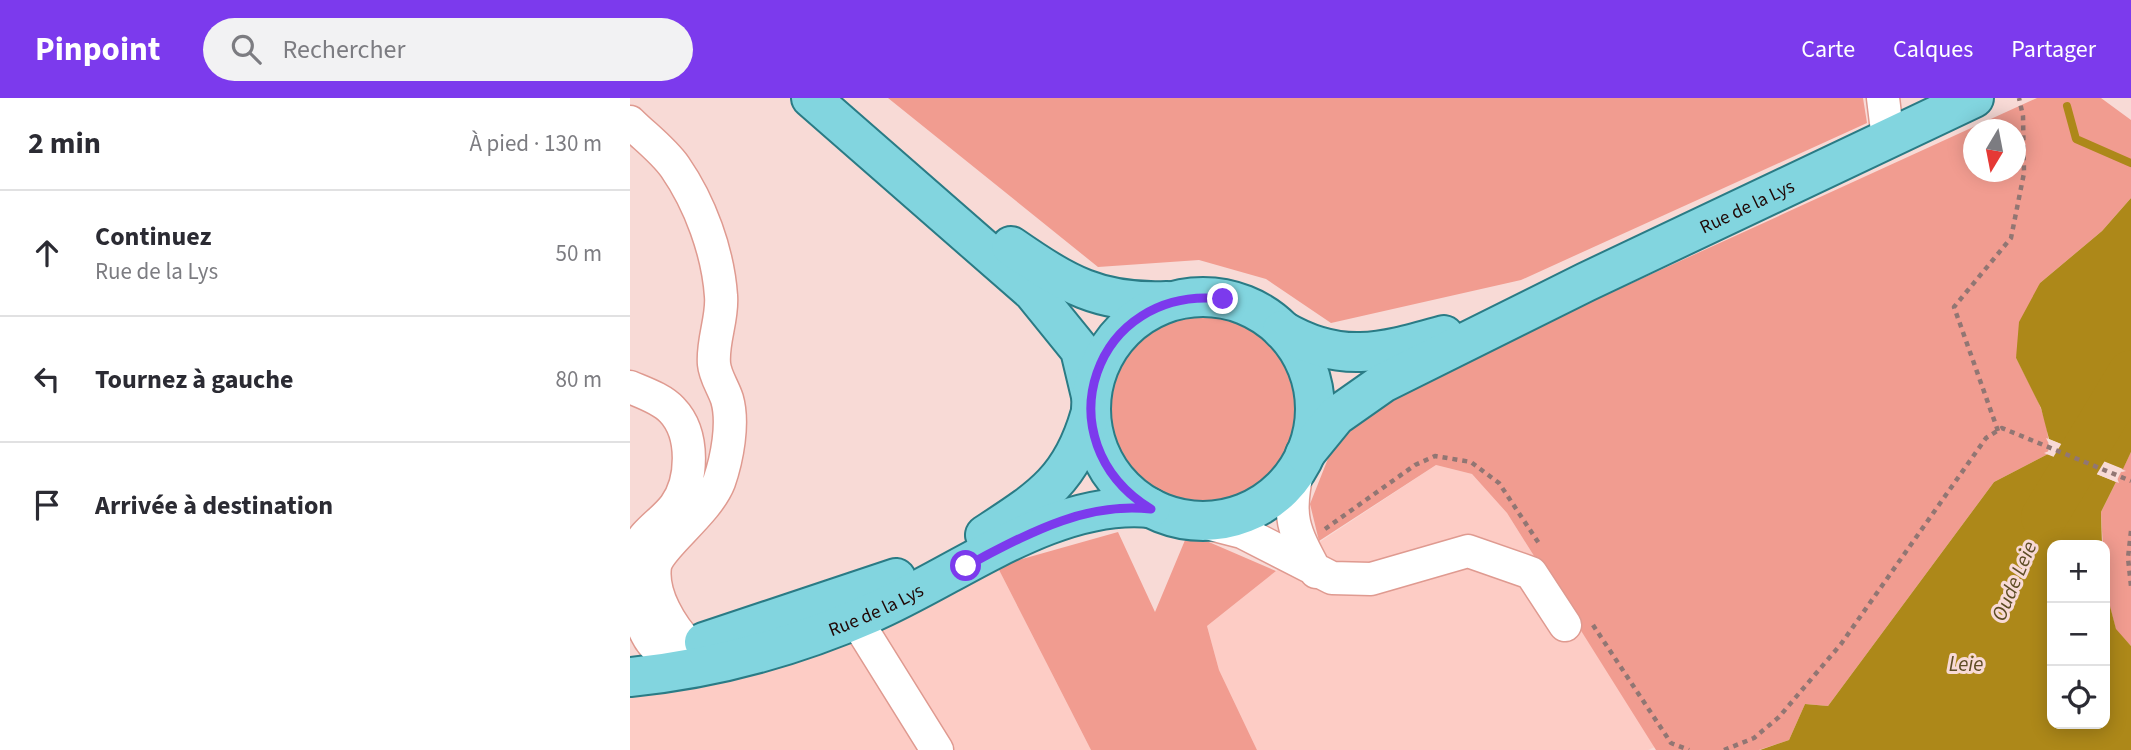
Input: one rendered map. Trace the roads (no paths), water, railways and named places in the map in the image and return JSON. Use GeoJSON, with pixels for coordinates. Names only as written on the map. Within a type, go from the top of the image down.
{"type":"FeatureCollection","features":[{"type":"Feature","properties":{"kind":"main road"},"geometry":{"type":"LineString","coordinates":[[811,98],[1010,270],[1051,313],[1080,350],[1093,431],[1104,463],[1124,489],[1151,509],[1182,519],[1199,521],[1248,512],[1276,494],[1301,461],[1314,422],[1313,389],[1302,357],[1282,330],[1240,303],[1207,297],[1134,303],[1083,291],[1040,266],[888,163]]}},
{"type":"Feature","properties":{"kind":"main road","name":"Rue de la Lys"},"geometry":{"type":"LineString","coordinates":[[1301,461],[1336,416],[1360,398],[1534,308],[1971,100]]}},
{"type":"Feature","properties":{"kind":"main road"},"geometry":{"type":"LineString","coordinates":[[1091,406],[1099,365],[1117,337],[1142,314],[1173,301]]}},
{"type":"Feature","properties":{"kind":"main road","name":"Rue de la Lys"},"geometry":{"type":"LineString","coordinates":[[1282,330],[1321,349],[1357,353],[1421,341],[1534,308]]}},
{"type":"Feature","properties":{"kind":"main road","name":"Rue de la Lys"},"geometry":{"type":"LineString","coordinates":[[630,677],[674,656],[893,579],[983,536],[1057,481],[1075,458],[1091,406]]}},
{"type":"Feature","properties":{"kind":"main road","name":"Rue de la Lys"},"geometry":{"type":"LineString","coordinates":[[674,656],[773,648],[856,620],[1007,545],[1068,518],[1113,507],[1151,509]]}},
{"type":"Feature","properties":{"kind":"street"},"geometry":{"type":"LineString","coordinates":[[1883,98],[1888,139]]}},
{"type":"Feature","properties":{"kind":"street"},"geometry":{"type":"LineString","coordinates":[[630,122],[675,167],[708,231],[721,297],[713,348],[714,368],[728,401],[729,438],[719,482],[695,520],[663,550],[656,562],[654,576],[672,625],[674,656]]}},
{"type":"Feature","properties":{"kind":"street"},"geometry":{"type":"LineString","coordinates":[[630,387],[673,410],[688,449],[689,468],[682,494],[635,551],[631,571],[631,587],[638,613],[652,642],[674,656]]}},
{"type":"Feature","properties":{"kind":"street"},"geometry":{"type":"LineString","coordinates":[[1301,461],[1293,487],[1293,528],[1316,572]]}},
{"type":"Feature","properties":{"kind":"street"},"geometry":{"type":"LineString","coordinates":[[1199,521],[1242,532],[1332,578],[1371,579],[1468,551],[1531,573],[1565,625]]}},
{"type":"Feature","properties":{"kind":"street"},"geometry":{"type":"LineString","coordinates":[[856,620],[937,750]]}},
{"type":"Feature","properties":{"kind":"water"},"geometry":{"type":"Polygon","coordinates":[[[2131,198],[2131,452],[2123,469],[2049,439],[2041,408],[2016,358],[2019,322],[2040,283],[2102,231],[2131,198]]]}},
{"type":"Feature","properties":{"kind":"water","name":"Leie"},"geometry":{"type":"Polygon","coordinates":[[[2048,454],[2116,482],[2101,512],[2102,540],[2047,540],[2047,729],[2110,729],[2110,606],[2116,629],[2131,646],[2131,750],[1760,750],[1789,740],[1805,704],[1828,706],[1994,482],[2048,454]]]}},
{"type":"Feature","properties":{"kind":"waterway"},"geometry":{"type":"LineString","coordinates":[[2067,106],[2076,139],[2131,163]]}},
{"type":"Feature","properties":{"kind":"waterway","name":"Oude Leie"},"geometry":{"type":"LineString","coordinates":[[2044,517],[2131,373]]}}]}
